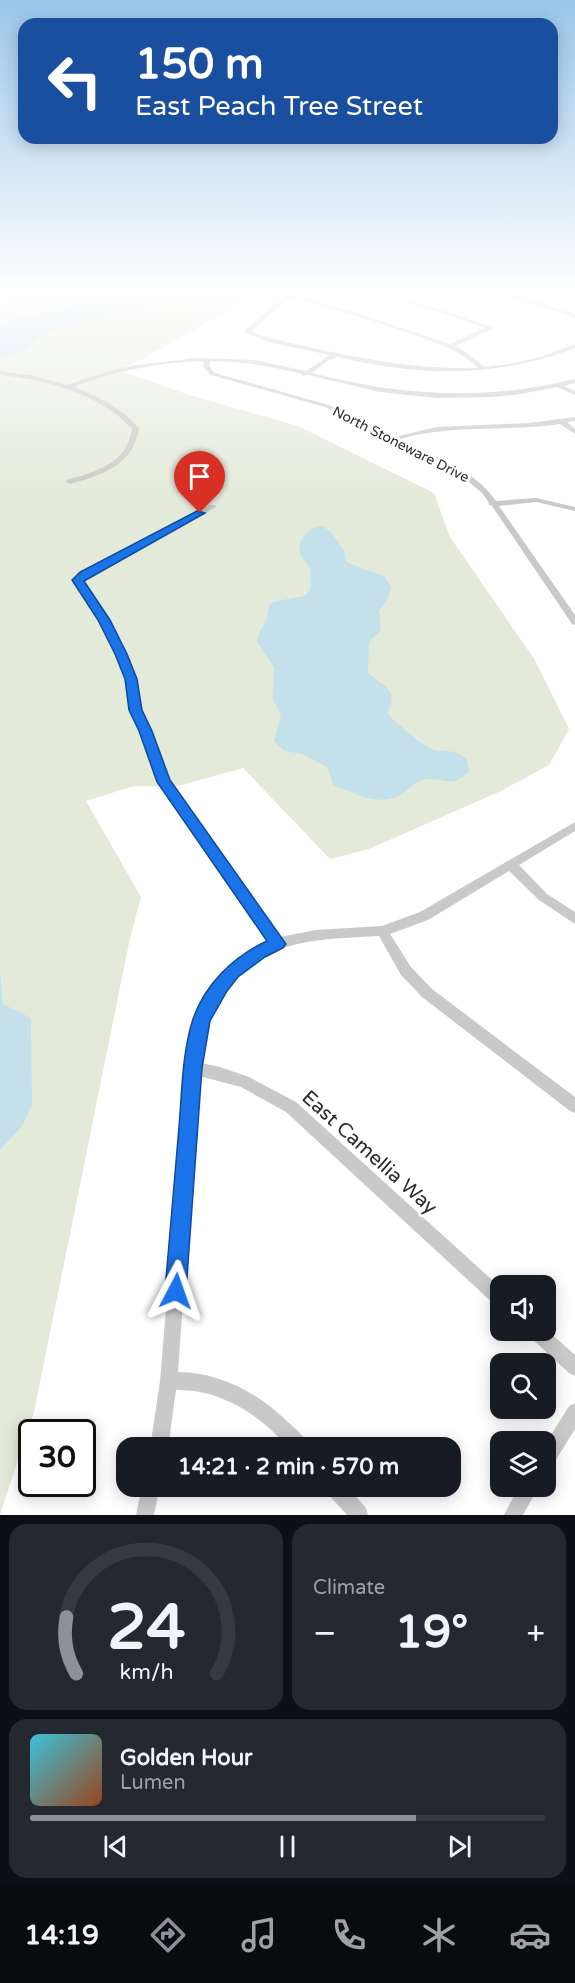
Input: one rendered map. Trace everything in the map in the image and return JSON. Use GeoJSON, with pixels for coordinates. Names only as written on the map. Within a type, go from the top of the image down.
{"type":"FeatureCollection","features":[{"type":"Feature","properties":{"kind":"street"},"geometry":{"type":"LineString","coordinates":[[307,377],[335,360]]}},
{"type":"Feature","properties":{"kind":"street"},"geometry":{"type":"LineString","coordinates":[[359,360],[423,370],[484,369],[541,360]]}},
{"type":"Feature","properties":{"kind":"street"},"geometry":{"type":"LineString","coordinates":[[474,360],[484,369]]}},
{"type":"Feature","properties":{"kind":"street"},"geometry":{"type":"LineString","coordinates":[[66,388],[116,372],[175,361],[206,361],[250,366],[371,388],[436,395],[507,393],[575,381]]}},
{"type":"Feature","properties":{"kind":"street"},"geometry":{"type":"LineString","coordinates":[[75,391],[100,381],[133,373],[206,361]]}},
{"type":"Feature","properties":{"kind":"street","name":"North Stoneware Drive"},"geometry":{"type":"LineString","coordinates":[[206,361],[208,370],[221,378],[327,406],[466,475],[485,491],[573,618]]}},
{"type":"Feature","properties":{"kind":"street"},"geometry":{"type":"LineString","coordinates":[[0,374],[30,377],[75,391],[116,411],[129,419],[136,428],[136,438],[130,451],[112,466],[70,482]]}},
{"type":"Feature","properties":{"kind":"street"},"geometry":{"type":"LineString","coordinates":[[307,377],[387,396],[453,401],[520,398],[575,387]]}},
{"type":"Feature","properties":{"kind":"street"},"geometry":{"type":"LineString","coordinates":[[557,385],[575,400]]}},
{"type":"Feature","properties":{"kind":"street"},"geometry":{"type":"LineString","coordinates":[[565,390],[575,393]]}},
{"type":"Feature","properties":{"kind":"street"},"geometry":{"type":"LineString","coordinates":[[394,439],[423,429],[520,427],[575,419]]}},
{"type":"Feature","properties":{"kind":"street"},"geometry":{"type":"LineString","coordinates":[[562,422],[575,432]]}},
{"type":"Feature","properties":{"kind":"street"},"geometry":{"type":"LineString","coordinates":[[492,504],[536,500],[575,509]]}},
{"type":"Feature","properties":{"kind":"street"},"geometry":{"type":"LineString","coordinates":[[212,507],[84,574],[78,580],[104,620],[121,654],[131,679],[135,710],[146,731],[164,782],[278,944]]}},
{"type":"Feature","properties":{"kind":"street"},"geometry":{"type":"LineString","coordinates":[[161,1437],[169,1381],[193,1068],[202,1019],[221,986],[245,961],[278,944],[316,935],[382,931],[424,916],[575,826]]}},
{"type":"Feature","properties":{"kind":"street"},"geometry":{"type":"LineString","coordinates":[[511,866],[543,897],[575,919]]}},
{"type":"Feature","properties":{"kind":"street"},"geometry":{"type":"LineString","coordinates":[[382,931],[406,971],[427,993],[575,1106]]}},
{"type":"Feature","properties":{"kind":"street","name":"East Camellia Way"},"geometry":{"type":"LineString","coordinates":[[193,1068],[224,1073],[262,1089],[291,1107],[490,1289]]}},
{"type":"Feature","properties":{"kind":"street"},"geometry":{"type":"LineString","coordinates":[[547,1341],[575,1367]]}},
{"type":"Feature","properties":{"kind":"street"},"geometry":{"type":"LineString","coordinates":[[169,1381],[199,1382],[228,1392],[265,1412],[290,1437]]}},
{"type":"Feature","properties":{"kind":"street"},"geometry":{"type":"LineString","coordinates":[[556,1443],[575,1412]]}},
{"type":"Feature","properties":{"kind":"street"},"geometry":{"type":"LineString","coordinates":[[145,1515],[149,1497]]}},
{"type":"Feature","properties":{"kind":"street"},"geometry":{"type":"LineString","coordinates":[[343,1497],[359,1515]]}},
{"type":"Feature","properties":{"kind":"street"},"geometry":{"type":"LineString","coordinates":[[513,1515],[524,1497]]}},
{"type":"Feature","properties":{"kind":"green space"},"geometry":{"type":"Polygon","coordinates":[[[0,360],[141,360],[118,370],[190,395],[298,426],[434,493],[450,537],[535,660],[569,729],[549,765],[501,791],[369,849],[330,859],[243,768],[178,786],[134,786],[86,801],[141,897],[130,938],[34,1412],[32,1419],[18,1419],[18,1460],[0,1515],[0,360]]]}},
{"type":"Feature","properties":{"kind":"water"},"geometry":{"type":"Polygon","coordinates":[[[322,526],[339,543],[348,563],[384,576],[391,587],[389,597],[379,611],[381,630],[369,642],[368,673],[391,693],[388,714],[402,728],[428,747],[455,752],[463,756],[467,760],[469,772],[463,777],[448,782],[433,779],[422,780],[395,798],[377,800],[333,785],[328,768],[303,754],[284,751],[274,741],[281,715],[273,699],[274,667],[257,642],[258,637],[272,602],[304,596],[310,590],[310,570],[300,553],[300,543],[309,531],[322,526]]]}},
{"type":"Feature","properties":{"kind":"water"},"geometry":{"type":"Polygon","coordinates":[[[0,971],[3,1004],[31,1018],[32,1105],[22,1126],[0,1150],[0,971]]]}},
{"type":"Feature","properties":{"kind":"route"},"geometry":{"type":"LineString","coordinates":[[176,1291],[193,1068],[202,1019],[232,972],[259,952],[278,944],[164,782],[146,731],[135,710],[131,679],[121,654],[104,620],[78,580],[84,574],[200,513]]}}]}
